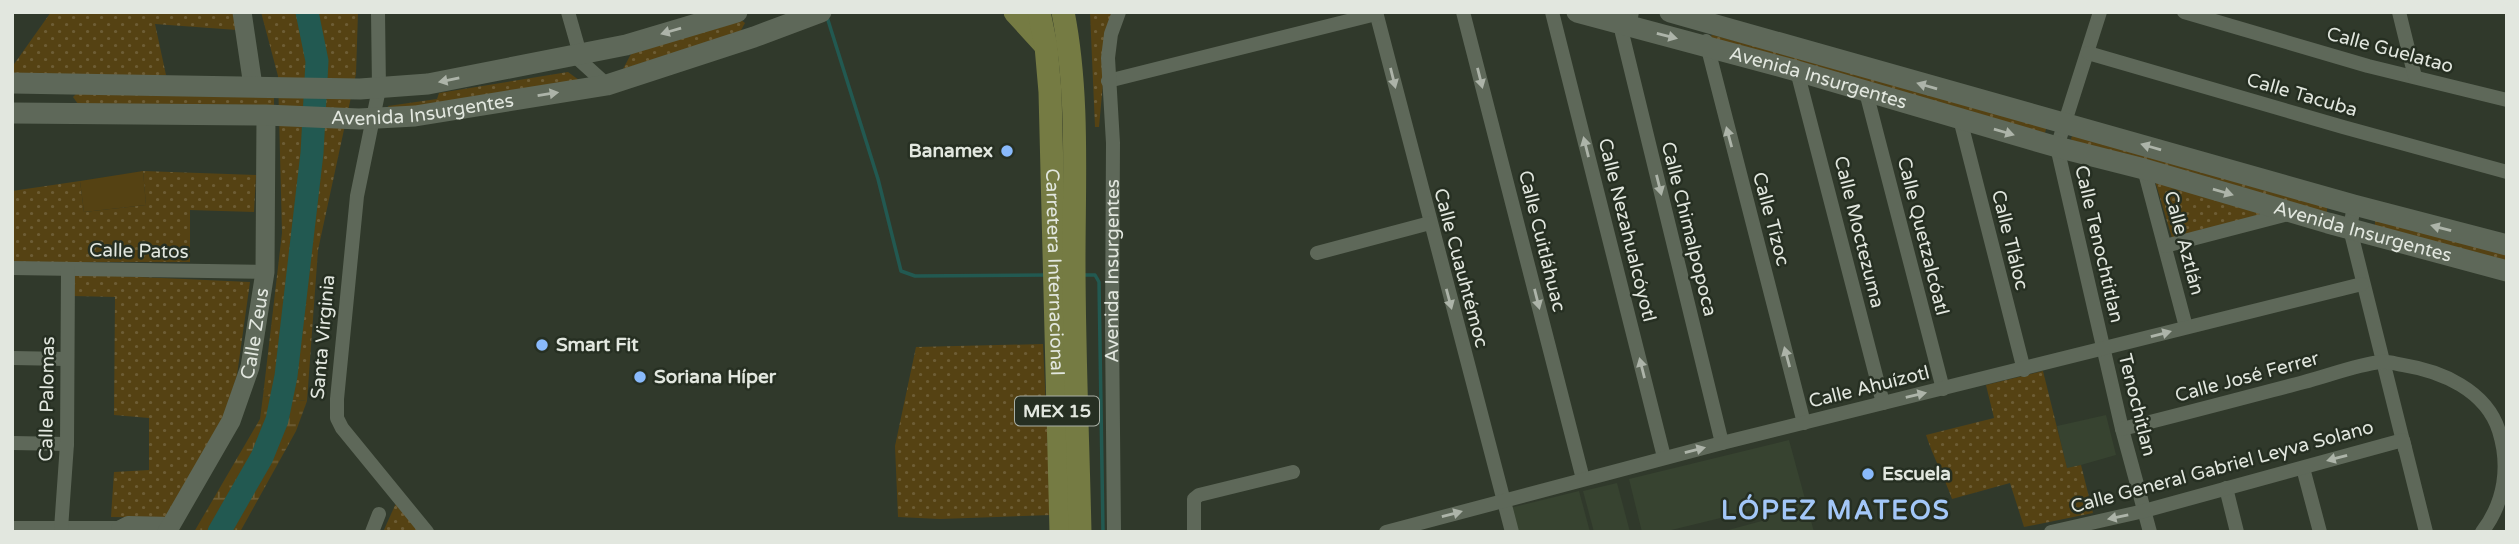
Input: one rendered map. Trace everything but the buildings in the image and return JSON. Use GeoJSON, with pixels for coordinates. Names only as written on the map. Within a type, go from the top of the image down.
{"type":"FeatureCollection","features":[{"type":"Feature","properties":{"kind":"main road","name":"Avenida Insurgentes"},"geometry":{"type":"LineString","coordinates":[[12,83],[370,89],[428,84],[626,45],[737,12]]}},
{"type":"Feature","properties":{"kind":"main road"},"geometry":{"type":"LineString","coordinates":[[745,12],[754,37]]}},
{"type":"Feature","properties":{"kind":"main road"},"geometry":{"type":"LineString","coordinates":[[1015,12],[1045,46]]}},
{"type":"Feature","properties":{"kind":"main road","name":"Carretera Internacional"},"geometry":{"type":"LineString","coordinates":[[1039,12],[1063,146]]}},
{"type":"Feature","properties":{"kind":"main road","name":"Carretera Internacional"},"geometry":{"type":"LineString","coordinates":[[1061,532],[1063,146],[1068,36],[1063,12]]}},
{"type":"Feature","properties":{"kind":"main road"},"geometry":{"type":"LineString","coordinates":[[1068,36],[1076,12]]}},
{"type":"Feature","properties":{"kind":"main road","name":"Avenida Insurgentes"},"geometry":{"type":"LineString","coordinates":[[1577,12],[1630,19],[1706,46],[2057,147],[2507,271]]}},
{"type":"Feature","properties":{"kind":"main road","name":"Avenida Insurgentes"},"geometry":{"type":"LineString","coordinates":[[1670,12],[2354,205],[2507,245]]}},
{"type":"Feature","properties":{"kind":"main road","name":"Avenida Insurgentes"},"geometry":{"type":"LineString","coordinates":[[12,113],[367,118],[415,116],[607,85],[813,15]]}},
{"type":"Feature","properties":{"kind":"main road"},"geometry":{"type":"LineString","coordinates":[[51,83],[51,114]]}},
{"type":"Feature","properties":{"kind":"main road","name":"Carretera Internacional"},"geometry":{"type":"LineString","coordinates":[[1064,290],[1080,532]]}},
{"type":"Feature","properties":{"kind":"street"},"geometry":{"type":"LineString","coordinates":[[242,12],[261,86]]}},
{"type":"Feature","properties":{"kind":"street","name":"Santa Virginia"},"geometry":{"type":"LineString","coordinates":[[378,12],[346,293],[336,409],[342,428],[427,532]]}},
{"type":"Feature","properties":{"kind":"street"},"geometry":{"type":"LineString","coordinates":[[568,12],[578,47],[575,56],[607,85]]}},
{"type":"Feature","properties":{"kind":"street","name":"Avenida Insurgentes"},"geometry":{"type":"LineString","coordinates":[[1114,532],[1113,154],[1108,58],[1111,34],[1119,12]]}},
{"type":"Feature","properties":{"kind":"street","name":"Calle Cuitláhuac"},"geometry":{"type":"LineString","coordinates":[[1463,12],[1583,478]]}},
{"type":"Feature","properties":{"kind":"street","name":"Calle Nezahualcóyotl"},"geometry":{"type":"LineString","coordinates":[[1552,12],[1664,457]]}},
{"type":"Feature","properties":{"kind":"street"},"geometry":{"type":"LineString","coordinates":[[2057,147],[2100,12]]}},
{"type":"Feature","properties":{"kind":"street","name":"Calle Guelatao"},"geometry":{"type":"LineString","coordinates":[[2184,12],[2368,66],[2507,100]]}},
{"type":"Feature","properties":{"kind":"street"},"geometry":{"type":"LineString","coordinates":[[2399,12],[2415,77]]}},
{"type":"Feature","properties":{"kind":"street"},"geometry":{"type":"LineString","coordinates":[[1108,81],[1376,13]]}},
{"type":"Feature","properties":{"kind":"street","name":"Calle Cuauhtémoc"},"geometry":{"type":"LineString","coordinates":[[1376,13],[1512,532]]}},
{"type":"Feature","properties":{"kind":"street","name":"Calle Chimalpopoca"},"geometry":{"type":"LineString","coordinates":[[1630,19],[1622,33],[1722,443]]}},
{"type":"Feature","properties":{"kind":"street","name":"Calle Tízoc"},"geometry":{"type":"LineString","coordinates":[[1707,24],[1706,46],[1804,423]]}},
{"type":"Feature","properties":{"kind":"street","name":"Calle Tacuba"},"geometry":{"type":"LineString","coordinates":[[2088,53],[2343,128],[2507,172]]}},
{"type":"Feature","properties":{"kind":"street","name":"Calle Moctezuma"},"geometry":{"type":"LineString","coordinates":[[1797,71],[1883,403]]}},
{"type":"Feature","properties":{"kind":"street","name":"Calle Quetzalcóatl"},"geometry":{"type":"LineString","coordinates":[[1866,92],[1943,389]]}},
{"type":"Feature","properties":{"kind":"street","name":"Calle Zeus"},"geometry":{"type":"LineString","coordinates":[[169,528],[231,421],[250,367],[265,272],[266,115]]}},
{"type":"Feature","properties":{"kind":"street","name":"Calle Tláloc"},"geometry":{"type":"LineString","coordinates":[[1960,119],[2024,370]]}},
{"type":"Feature","properties":{"kind":"street","name":"Calle Tenochtitlan"},"geometry":{"type":"LineString","coordinates":[[2057,147],[2104,349]]}},
{"type":"Feature","properties":{"kind":"street","name":"Calle Aztlán"},"geometry":{"type":"LineString","coordinates":[[2144,169],[2186,327]]}},
{"type":"Feature","properties":{"kind":"street"},"geometry":{"type":"LineString","coordinates":[[2354,205],[2350,229],[2362,284],[2426,532]]}},
{"type":"Feature","properties":{"kind":"street"},"geometry":{"type":"LineString","coordinates":[[2165,246],[2293,213]]}},
{"type":"Feature","properties":{"kind":"street"},"geometry":{"type":"LineString","coordinates":[[1317,253],[1430,223]]}},
{"type":"Feature","properties":{"kind":"street","name":"Calle Patos"},"geometry":{"type":"LineString","coordinates":[[12,268],[265,272]]}},
{"type":"Feature","properties":{"kind":"street","name":"Calle Palomas"},"geometry":{"type":"LineString","coordinates":[[61,529],[67,444],[68,269]]}},
{"type":"Feature","properties":{"kind":"street","name":"Calle Ahuízotl"},"geometry":{"type":"LineString","coordinates":[[1386,532],[1664,457],[2024,370],[2362,284]]}},
{"type":"Feature","properties":{"kind":"street","name":"Tenochitlan"},"geometry":{"type":"LineString","coordinates":[[2104,349],[2150,532]]}},
{"type":"Feature","properties":{"kind":"street"},"geometry":{"type":"LineString","coordinates":[[12,358],[67,359]]}},
{"type":"Feature","properties":{"kind":"street"},"geometry":{"type":"LineString","coordinates":[[2382,362],[2427,369],[2451,379],[2489,410],[2502,440],[2505,481],[2498,505],[2482,532]]}},
{"type":"Feature","properties":{"kind":"street","name":"Calle José Ferrer"},"geometry":{"type":"LineString","coordinates":[[2122,429],[2382,362]]}},
{"type":"Feature","properties":{"kind":"street"},"geometry":{"type":"LineString","coordinates":[[12,443],[67,444]]}},
{"type":"Feature","properties":{"kind":"street","name":"Calle General Gabriel Leyva Solano"},"geometry":{"type":"LineString","coordinates":[[2061,531],[2303,467],[2405,447]]}},
{"type":"Feature","properties":{"kind":"street"},"geometry":{"type":"LineString","coordinates":[[2303,467],[2320,532]]}},
{"type":"Feature","properties":{"kind":"street"},"geometry":{"type":"LineString","coordinates":[[1194,532],[1194,499],[1199,495],[1293,472]]}},
{"type":"Feature","properties":{"kind":"street"},"geometry":{"type":"LineString","coordinates":[[2225,488],[2237,532]]}},
{"type":"Feature","properties":{"kind":"street"},"geometry":{"type":"LineString","coordinates":[[372,532],[379,514]]}},
{"type":"Feature","properties":{"kind":"street"},"geometry":{"type":"LineString","coordinates":[[12,528],[123,530],[128,523],[169,528]]}},
{"type":"Feature","properties":{"kind":"shaded area"},"geometry":{"type":"Polygon","coordinates":[[[2106,415],[2116,455],[2067,469],[2057,426],[2106,415]]]}},
{"type":"Feature","properties":{"kind":"shaded area"},"geometry":{"type":"Polygon","coordinates":[[[1789,440],[1814,532],[1721,532],[1769,519],[1766,507],[1663,532],[1642,532],[1629,479],[1789,440]]]}},
{"type":"Feature","properties":{"kind":"shaded area"},"geometry":{"type":"Polygon","coordinates":[[[1617,483],[1630,532],[1594,532],[1583,491],[1617,483]]]}},
{"type":"Feature","properties":{"kind":"shaded area"},"geometry":{"type":"Polygon","coordinates":[[[1579,491],[1590,532],[1516,532],[1510,508],[1579,491]]]}},
{"type":"Feature","properties":{"kind":"green space"},"geometry":{"type":"Polygon","coordinates":[[[51,12],[235,12],[237,30],[155,24],[166,75],[12,75],[12,67],[51,12]]]}},
{"type":"Feature","properties":{"kind":"green space"},"geometry":{"type":"Polygon","coordinates":[[[261,12],[358,12],[356,74],[318,250],[307,401],[263,396],[282,233],[278,76],[261,12]]]}},
{"type":"Feature","properties":{"kind":"green space"},"geometry":{"type":"Polygon","coordinates":[[[1090,12],[1115,12],[1107,39],[1099,127],[1095,127],[1090,12]]]}},
{"type":"Feature","properties":{"kind":"green space"},"geometry":{"type":"Polygon","coordinates":[[[741,20],[745,23],[740,32],[623,69],[631,54],[741,20]]]}},
{"type":"Feature","properties":{"kind":"green space"},"geometry":{"type":"Polygon","coordinates":[[[1710,36],[2047,125],[2045,133],[1712,44],[1710,36]]]}},
{"type":"Feature","properties":{"kind":"green space"},"geometry":{"type":"Polygon","coordinates":[[[568,72],[587,86],[391,113],[388,106],[437,99],[439,93],[568,72]]]}},
{"type":"Feature","properties":{"kind":"green space"},"geometry":{"type":"Polygon","coordinates":[[[79,91],[274,93],[274,105],[78,104],[73,97],[79,91]]]}},
{"type":"Feature","properties":{"kind":"green space"},"geometry":{"type":"Polygon","coordinates":[[[2075,132],[2327,204],[2327,213],[2073,144],[2071,138],[2075,132]]]}},
{"type":"Feature","properties":{"kind":"green space"},"geometry":{"type":"Polygon","coordinates":[[[143,171],[256,175],[254,212],[190,210],[190,262],[12,262],[12,191],[80,181],[84,212],[146,205],[143,171]]]}},
{"type":"Feature","properties":{"kind":"green space"},"geometry":{"type":"Polygon","coordinates":[[[143,171],[146,205],[84,212],[80,181],[143,171]]]}},
{"type":"Feature","properties":{"kind":"green space"},"geometry":{"type":"Polygon","coordinates":[[[2155,181],[2274,213],[2172,238],[2155,181]]]}},
{"type":"Feature","properties":{"kind":"green space"},"geometry":{"type":"Polygon","coordinates":[[[2375,220],[2507,252],[2507,263],[2375,228],[2375,220]]]}},
{"type":"Feature","properties":{"kind":"green space"},"geometry":{"type":"Polygon","coordinates":[[[73,274],[250,282],[237,375],[223,419],[167,518],[111,517],[114,472],[149,470],[149,418],[114,415],[115,297],[73,296],[73,274]]]}},
{"type":"Feature","properties":{"kind":"green space"},"geometry":{"type":"Polygon","coordinates":[[[1043,344],[1051,515],[940,519],[898,517],[895,446],[916,347],[1043,344]]]}},
{"type":"Feature","properties":{"kind":"green space"},"geometry":{"type":"Polygon","coordinates":[[[2043,371],[2067,468],[2081,465],[2093,513],[2024,527],[2010,483],[1952,499],[1926,435],[1994,418],[1986,385],[2043,371]]]}},
{"type":"Feature","properties":{"kind":"green space"},"geometry":{"type":"Polygon","coordinates":[[[263,396],[307,401],[296,431],[240,532],[194,532],[260,419],[263,396]]]}},
{"type":"Feature","properties":{"kind":"green space"},"geometry":{"type":"Polygon","coordinates":[[[396,503],[421,532],[383,532],[396,503]]]}},
{"type":"Feature","properties":{"kind":"waterway"},"geometry":{"type":"LineString","coordinates":[[219,532],[262,457],[277,420],[286,376],[312,153],[317,61],[307,12]]}},
{"type":"Feature","properties":{"kind":"waterway"},"geometry":{"type":"LineString","coordinates":[[827,17],[878,179],[901,271],[915,276],[1047,275]]}},
{"type":"Feature","properties":{"kind":"waterway"},"geometry":{"type":"LineString","coordinates":[[1083,275],[1095,275],[1099,282],[1103,532]]}},
{"type":"Feature","properties":{"kind":"place","name":"Banamex"},"geometry":{"type":"Point","coordinates":[1007,151]}},
{"type":"Feature","properties":{"kind":"place","name":"Smart Fit"},"geometry":{"type":"Point","coordinates":[542,345]}},
{"type":"Feature","properties":{"kind":"place","name":"Soriana Híper"},"geometry":{"type":"Point","coordinates":[640,377]}},
{"type":"Feature","properties":{"kind":"place","name":"Escuela"},"geometry":{"type":"Point","coordinates":[1868,474]}},
{"type":"Feature","properties":{"kind":"district","name":"LÓPEZ MATEOS"},"geometry":{"type":"Point","coordinates":[1836,510]}}]}
